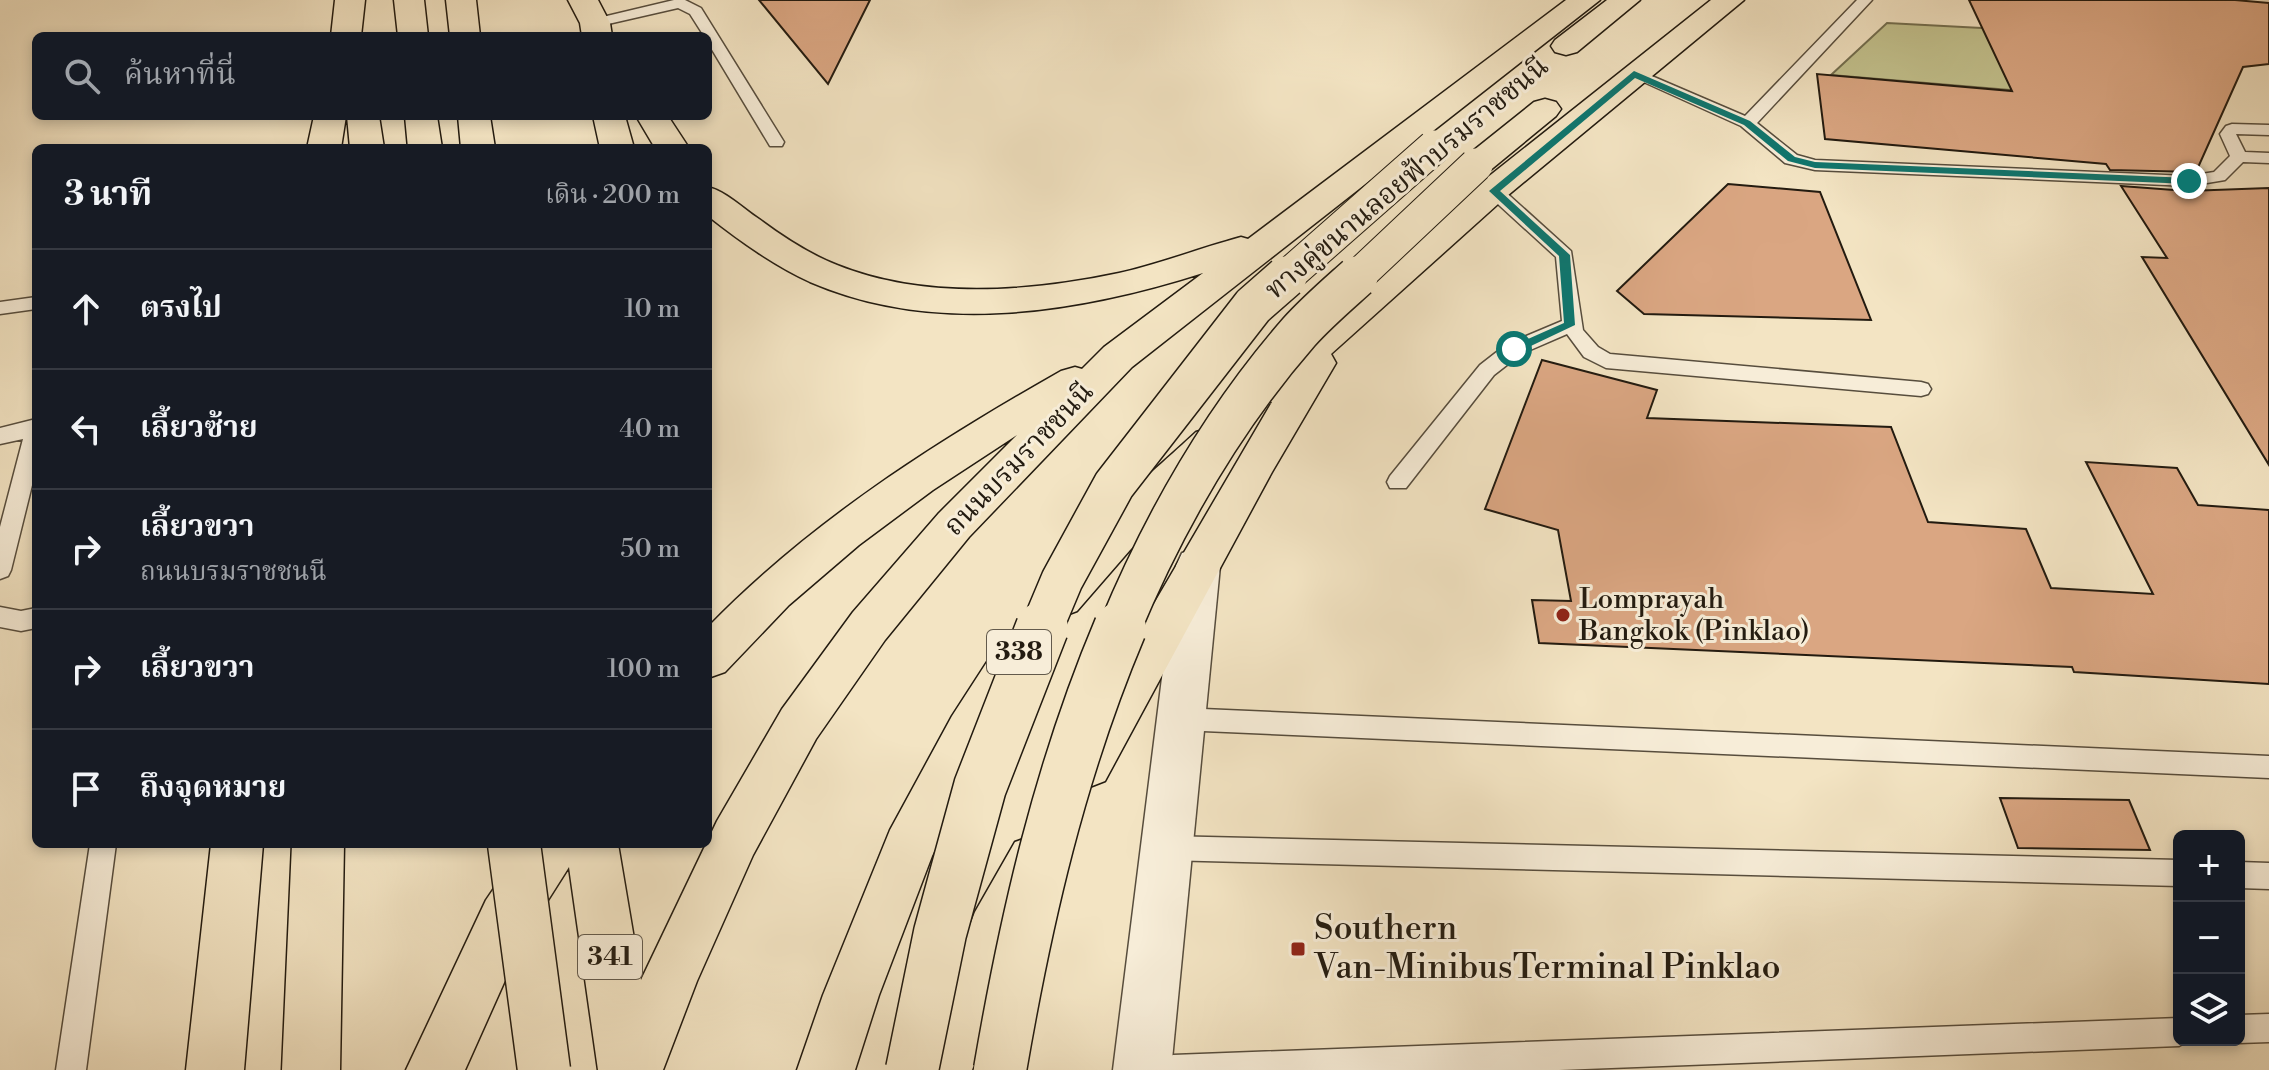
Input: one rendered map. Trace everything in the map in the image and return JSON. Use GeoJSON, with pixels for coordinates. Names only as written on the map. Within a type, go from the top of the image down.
{"type":"FeatureCollection","features":[{"type":"Feature","properties":{"kind":"main road"},"geometry":{"type":"LineString","coordinates":[[461,0],[465,32]]}},
{"type":"Feature","properties":{"kind":"main road","name":"ถนนบรมราชชนนี"},"geometry":{"type":"LineString","coordinates":[[634,1070],[673,971],[735,838],[799,724],[869,626],[954,525],[1118,357],[1585,0]]}},
{"type":"Feature","properties":{"kind":"main road","name":"ทางคู่ขนานลอยฟ้าบรมราชชนนี"},"geometry":{"type":"LineString","coordinates":[[912,1070],[940,933],[980,787],[1020,678],[1062,580],[1114,485],[1253,306],[1434,147],[1625,0]]}},
{"type":"Feature","properties":{"kind":"main road","name":"ทางคู่ขนานลอยฟ้าบรมราชชนนี"},"geometry":{"type":"LineString","coordinates":[[1000,1070],[1012,991],[1069,756],[1113,638],[1155,548],[1197,474],[1246,399],[1299,333],[1476,165],[1681,0]]}},
{"type":"Feature","properties":{"kind":"main road"},"geometry":{"type":"LineString","coordinates":[[1634,74],[1729,0]]}},
{"type":"Feature","properties":{"kind":"main road"},"geometry":{"type":"LineString","coordinates":[[410,3],[413,32]]}},
{"type":"Feature","properties":{"kind":"main road","name":"338"},"geometry":{"type":"LineString","coordinates":[[826,1070],[851,995],[909,848],[969,731],[1021,649],[1083,571],[1156,494],[1342,321],[1634,74]]}},
{"type":"Feature","properties":{"kind":"main road"},"geometry":{"type":"LineString","coordinates":[[325,144],[329,120]]}},
{"type":"Feature","properties":{"kind":"main road"},"geometry":{"type":"LineString","coordinates":[[346,144],[347,120]]}},
{"type":"Feature","properties":{"kind":"main road"},"geometry":{"type":"LineString","coordinates":[[364,120],[366,144]]}},
{"type":"Feature","properties":{"kind":"main road"},"geometry":{"type":"LineString","coordinates":[[422,120],[424,144]]}},
{"type":"Feature","properties":{"kind":"main road"},"geometry":{"type":"LineString","coordinates":[[474,120],[478,144]]}},
{"type":"Feature","properties":{"kind":"main road"},"geometry":{"type":"LineString","coordinates":[[610,120],[616,144]]}},
{"type":"Feature","properties":{"kind":"main road"},"geometry":{"type":"LineString","coordinates":[[654,120],[670,144]]}},
{"type":"Feature","properties":{"kind":"main road"},"geometry":{"type":"LineString","coordinates":[[712,201],[749,231],[824,274],[874,290],[912,297],[975,300],[1049,296],[1119,285],[1265,242]]}},
{"type":"Feature","properties":{"kind":"main road"},"geometry":{"type":"LineString","coordinates":[[943,1070],[994,931],[1198,566],[1342,321]]}},
{"type":"Feature","properties":{"kind":"main road"},"geometry":{"type":"LineString","coordinates":[[712,654],[773,592],[883,503],[995,427],[1118,357]]}},
{"type":"Feature","properties":{"kind":"main road"},"geometry":{"type":"LineString","coordinates":[[215,1070],[237,848]]}},
{"type":"Feature","properties":{"kind":"main road"},"geometry":{"type":"LineString","coordinates":[[311,1070],[318,848]]}},
{"type":"Feature","properties":{"kind":"main road"},"geometry":{"type":"LineString","coordinates":[[515,848],[544,1070]]}},
{"type":"Feature","properties":{"kind":"main road"},"geometry":{"type":"LineString","coordinates":[[435,1070],[505,919],[551,848]]}},
{"type":"Feature","properties":{"kind":"main road","name":"341"},"geometry":{"type":"LineString","coordinates":[[593,848],[627,1070]]}},
{"type":"Feature","properties":{"kind":"street"},"geometry":{"type":"LineString","coordinates":[[1142,1070],[1198,566]]}},
{"type":"Feature","properties":{"kind":"lane"},"geometry":{"type":"LineString","coordinates":[[1747,123],[1865,0]]}},
{"type":"Feature","properties":{"kind":"lane"},"geometry":{"type":"LineString","coordinates":[[594,24],[680,3],[696,11],[709,32]]}},
{"type":"Feature","properties":{"kind":"lane"},"geometry":{"type":"LineString","coordinates":[[712,37],[776,142]]}},
{"type":"Feature","properties":{"kind":"lane"},"geometry":{"type":"LineString","coordinates":[[1634,74],[1747,123],[1791,159],[1841,168],[2189,181],[2219,176],[2239,157],[2269,158]]}},
{"type":"Feature","properties":{"kind":"lane"},"geometry":{"type":"LineString","coordinates":[[2239,157],[2228,134],[2232,129],[2269,130]]}},
{"type":"Feature","properties":{"kind":"lane"},"geometry":{"type":"LineString","coordinates":[[1494,191],[1565,255],[1570,325],[1586,352],[1606,361],[1921,389]]}},
{"type":"Feature","properties":{"kind":"lane"},"geometry":{"type":"LineString","coordinates":[[0,308],[32,304]]}},
{"type":"Feature","properties":{"kind":"lane"},"geometry":{"type":"LineString","coordinates":[[1398,482],[1487,370],[1514,349],[1570,325]]}},
{"type":"Feature","properties":{"kind":"lane"},"geometry":{"type":"LineString","coordinates":[[0,436],[32,429]]}},
{"type":"Feature","properties":{"kind":"lane"},"geometry":{"type":"LineString","coordinates":[[0,570],[32,444]]}},
{"type":"Feature","properties":{"kind":"lane"},"geometry":{"type":"LineString","coordinates":[[0,617],[21,621],[32,619]]}},
{"type":"Feature","properties":{"kind":"lane"},"geometry":{"type":"LineString","coordinates":[[1180,719],[2269,767]]}},
{"type":"Feature","properties":{"kind":"lane"},"geometry":{"type":"LineString","coordinates":[[71,1070],[102,848]]}},
{"type":"Feature","properties":{"kind":"lane"},"geometry":{"type":"LineString","coordinates":[[1165,848],[2173,873]]}},
{"type":"Feature","properties":{"kind":"lane"},"geometry":{"type":"LineString","coordinates":[[2245,875],[2269,876]]}},
{"type":"Feature","properties":{"kind":"lane"},"geometry":{"type":"LineString","coordinates":[[2245,1029],[2269,1028]]}},
{"type":"Feature","properties":{"kind":"lane"},"geometry":{"type":"LineString","coordinates":[[1173,1070],[2173,1032]]}},
{"type":"Feature","properties":{"kind":"shaded area"},"geometry":{"type":"Polygon","coordinates":[[[1887,23],[2056,32],[2092,97],[1831,75],[1887,23]]]}},
{"type":"Feature","properties":{"kind":"building"},"geometry":{"type":"Polygon","coordinates":[[[759,0],[870,0],[828,84],[759,0]]]}},
{"type":"Feature","properties":{"kind":"building"},"geometry":{"type":"Polygon","coordinates":[[[1969,0],[2235,0],[2269,3],[2269,64],[2243,67],[2196,172],[2110,170],[2106,164],[1825,139],[1817,74],[2012,91],[1969,0]]]}},
{"type":"Feature","properties":{"kind":"building"},"geometry":{"type":"Polygon","coordinates":[[[1728,184],[1820,192],[1871,320],[1644,314],[1617,291],[1728,184]]]}},
{"type":"Feature","properties":{"kind":"building"},"geometry":{"type":"Polygon","coordinates":[[[2121,186],[2187,191],[2269,188],[2269,465],[2142,257],[2167,258],[2121,186]]]}},
{"type":"Feature","properties":{"kind":"building"},"geometry":{"type":"Polygon","coordinates":[[[1542,360],[1657,390],[1647,418],[1891,427],[1928,522],[2026,529],[2051,588],[2153,594],[2086,462],[2177,468],[2198,505],[2269,510],[2269,684],[2074,672],[2072,667],[1539,643],[1532,600],[1571,601],[1558,530],[1485,509],[1542,360]]]}},
{"type":"Feature","properties":{"kind":"building"},"geometry":{"type":"Polygon","coordinates":[[[2000,798],[2129,800],[2150,850],[2018,848],[2000,798]]]}},
{"type":"Feature","properties":{"kind":"place","name":"Lomprayah Bangkok (Pinklao)"},"geometry":{"type":"Point","coordinates":[1563,615]}},
{"type":"Feature","properties":{"kind":"place","name":"Southern Van-MinibusTerminal Pinklao"},"geometry":{"type":"Point","coordinates":[1298,949]}},
{"type":"Feature","properties":{"kind":"route"},"geometry":{"type":"LineString","coordinates":[[1514,349],[1570,325],[1565,255],[1494,191],[1634,74],[1747,123],[1791,159],[1815,165],[2189,181]]}}]}
